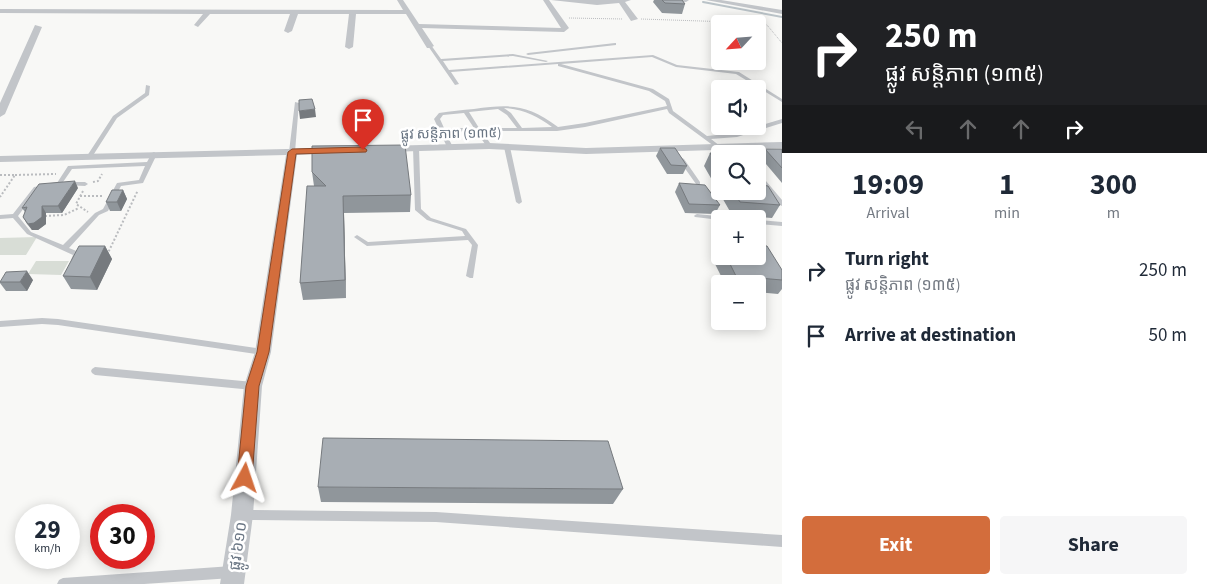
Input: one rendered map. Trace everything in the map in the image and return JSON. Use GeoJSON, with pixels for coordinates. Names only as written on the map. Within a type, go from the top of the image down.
{"type":"FeatureCollection","features":[{"type":"Feature","properties":{"kind":"street"},"geometry":{"type":"LineString","coordinates":[[400,0],[430,46]]}},
{"type":"Feature","properties":{"kind":"street"},"geometry":{"type":"LineString","coordinates":[[417,26],[564,30],[565,28],[546,0]]}},
{"type":"Feature","properties":{"kind":"street"},"geometry":{"type":"LineString","coordinates":[[554,0],[596,3],[624,0],[634,19]]}},
{"type":"Feature","properties":{"kind":"street"},"geometry":{"type":"LineString","coordinates":[[665,0],[686,0]]}},
{"type":"Feature","properties":{"kind":"street"},"geometry":{"type":"LineString","coordinates":[[686,0],[682,2],[687,9]]}},
{"type":"Feature","properties":{"kind":"street"},"geometry":{"type":"LineString","coordinates":[[709,0],[782,12]]}},
{"type":"Feature","properties":{"kind":"street"},"geometry":{"type":"LineString","coordinates":[[0,11],[407,12]]}},
{"type":"Feature","properties":{"kind":"street"},"geometry":{"type":"LineString","coordinates":[[198,25],[208,11]]}},
{"type":"Feature","properties":{"kind":"street"},"geometry":{"type":"LineString","coordinates":[[288,31],[295,11]]}},
{"type":"Feature","properties":{"kind":"street"},"geometry":{"type":"LineString","coordinates":[[350,46],[353,12]]}},
{"type":"Feature","properties":{"kind":"street"},"geometry":{"type":"LineString","coordinates":[[0,114],[38,27]]}},
{"type":"Feature","properties":{"kind":"street","name":"ផ្លូវ សន្តិភាព (១៣៥)"},"geometry":{"type":"LineString","coordinates":[[766,147],[782,145]]}},
{"type":"Feature","properties":{"kind":"street","name":"ផ្លូវ សន្តិភាព (១៣៥)"},"geometry":{"type":"LineString","coordinates":[[378,149],[489,146],[586,151],[711,147]]}},
{"type":"Feature","properties":{"kind":"street"},"geometry":{"type":"LineString","coordinates":[[0,159],[90,156],[151,159],[340,150]]}},
{"type":"Feature","properties":{"kind":"street","name":"ផ្លូវ ៦១០"},"geometry":{"type":"LineString","coordinates":[[233,578],[242,514],[253,386],[263,352],[292,152]]}},
{"type":"Feature","properties":{"kind":"lane"},"geometry":{"type":"LineString","coordinates":[[440,60],[521,55],[616,44]]}},
{"type":"Feature","properties":{"kind":"lane"},"geometry":{"type":"LineString","coordinates":[[430,46],[457,84]]}},
{"type":"Feature","properties":{"kind":"lane"},"geometry":{"type":"LineString","coordinates":[[521,55],[651,90],[662,96],[671,112],[716,145]]}},
{"type":"Feature","properties":{"kind":"lane"},"geometry":{"type":"LineString","coordinates":[[448,71],[653,56],[676,66],[737,73],[782,101]]}},
{"type":"Feature","properties":{"kind":"lane"},"geometry":{"type":"LineString","coordinates":[[90,156],[116,117],[147,94],[148,86]]}},
{"type":"Feature","properties":{"kind":"lane"},"geometry":{"type":"LineString","coordinates":[[292,152],[296,103]]}},
{"type":"Feature","properties":{"kind":"lane"},"geometry":{"type":"LineString","coordinates":[[450,148],[438,116],[499,107],[526,109],[557,129]]}},
{"type":"Feature","properties":{"kind":"lane"},"geometry":{"type":"LineString","coordinates":[[499,107],[509,114],[520,130]]}},
{"type":"Feature","properties":{"kind":"lane"},"geometry":{"type":"LineString","coordinates":[[442,130],[557,129],[669,107]]}},
{"type":"Feature","properties":{"kind":"lane"},"geometry":{"type":"LineString","coordinates":[[466,112],[489,146]]}},
{"type":"Feature","properties":{"kind":"lane"},"geometry":{"type":"LineString","coordinates":[[707,138],[737,135],[782,121]]}},
{"type":"Feature","properties":{"kind":"lane"},"geometry":{"type":"LineString","coordinates":[[507,147],[519,202]]}},
{"type":"Feature","properties":{"kind":"lane"},"geometry":{"type":"LineString","coordinates":[[416,148],[418,210],[429,219],[464,230],[475,245],[470,276]]}},
{"type":"Feature","properties":{"kind":"lane"},"geometry":{"type":"LineString","coordinates":[[674,149],[698,183]]}},
{"type":"Feature","properties":{"kind":"lane"},"geometry":{"type":"LineString","coordinates":[[59,184],[70,167],[151,159],[142,182],[119,184],[106,210],[97,214],[65,248]]}},
{"type":"Feature","properties":{"kind":"lane"},"geometry":{"type":"LineString","coordinates":[[0,217],[15,216],[36,188],[59,184],[85,184]]}},
{"type":"Feature","properties":{"kind":"lane"},"geometry":{"type":"LineString","coordinates":[[766,185],[782,204]]}},
{"type":"Feature","properties":{"kind":"lane"},"geometry":{"type":"LineString","coordinates":[[15,216],[29,233],[77,254],[73,268]]}},
{"type":"Feature","properties":{"kind":"lane"},"geometry":{"type":"LineString","coordinates":[[697,216],[711,217]]}},
{"type":"Feature","properties":{"kind":"lane"},"geometry":{"type":"LineString","coordinates":[[766,223],[782,224]]}},
{"type":"Feature","properties":{"kind":"lane"},"geometry":{"type":"LineString","coordinates":[[357,238],[367,244],[470,238]]}},
{"type":"Feature","properties":{"kind":"lane"},"geometry":{"type":"LineString","coordinates":[[0,324],[42,321],[58,322],[263,352]]}},
{"type":"Feature","properties":{"kind":"lane"},"geometry":{"type":"LineString","coordinates":[[95,371],[253,386]]}},
{"type":"Feature","properties":{"kind":"lane"},"geometry":{"type":"LineString","coordinates":[[242,514],[436,517],[782,541]]}},
{"type":"Feature","properties":{"kind":"lane"},"geometry":{"type":"LineString","coordinates":[[63,584],[233,578]]}},
{"type":"Feature","properties":{"kind":"path"},"geometry":{"type":"LineString","coordinates":[[558,18],[761,23],[767,25],[782,43]]}},
{"type":"Feature","properties":{"kind":"path"},"geometry":{"type":"LineString","coordinates":[[79,208],[76,204],[85,184],[98,181],[102,173]]}},
{"type":"Feature","properties":{"kind":"path"},"geometry":{"type":"LineString","coordinates":[[0,175],[66,174]]}},
{"type":"Feature","properties":{"kind":"path"},"geometry":{"type":"LineString","coordinates":[[0,198],[15,175]]}},
{"type":"Feature","properties":{"kind":"path"},"geometry":{"type":"LineString","coordinates":[[100,254],[107,255],[142,182]]}},
{"type":"Feature","properties":{"kind":"path"},"geometry":{"type":"LineString","coordinates":[[80,196],[113,197]]}},
{"type":"Feature","properties":{"kind":"path"},"geometry":{"type":"LineString","coordinates":[[41,214],[64,215],[79,208],[97,214]]}},
{"type":"Feature","properties":{"kind":"shaded area"},"geometry":{"type":"Polygon","coordinates":[[[37,237],[26,255],[0,255],[0,238],[37,237]]]}},
{"type":"Feature","properties":{"kind":"shaded area"},"geometry":{"type":"Polygon","coordinates":[[[36,261],[69,261],[61,275],[28,274],[36,261]]]}},
{"type":"Feature","properties":{"kind":"building"},"geometry":{"type":"Polygon","coordinates":[[[662,0],[682,0],[685,4],[665,3],[662,0]]]}},
{"type":"Feature","properties":{"kind":"building"},"geometry":{"type":"Polygon","coordinates":[[[312,99],[315,109],[299,111],[299,100],[312,99]]]}},
{"type":"Feature","properties":{"kind":"building"},"geometry":{"type":"Polygon","coordinates":[[[405,145],[411,195],[343,196],[345,280],[300,283],[307,186],[326,186],[312,172],[312,146],[405,145]]]}},
{"type":"Feature","properties":{"kind":"building"},"geometry":{"type":"Polygon","coordinates":[[[660,148],[675,148],[687,166],[671,165],[660,148]]]}},
{"type":"Feature","properties":{"kind":"building"},"geometry":{"type":"Polygon","coordinates":[[[766,149],[782,149],[782,168],[766,150],[766,149]]]}},
{"type":"Feature","properties":{"kind":"building"},"geometry":{"type":"Polygon","coordinates":[[[75,181],[58,206],[42,206],[42,217],[34,223],[28,224],[23,217],[27,207],[22,208],[39,184],[75,181]]]}},
{"type":"Feature","properties":{"kind":"building"},"geometry":{"type":"Polygon","coordinates":[[[679,183],[705,185],[711,193],[711,200],[716,200],[720,205],[689,204],[679,183]]]}},
{"type":"Feature","properties":{"kind":"building"},"geometry":{"type":"Polygon","coordinates":[[[766,186],[780,205],[740,202],[739,200],[766,200],[766,186]]]}},
{"type":"Feature","properties":{"kind":"building"},"geometry":{"type":"Polygon","coordinates":[[[112,190],[123,190],[117,202],[106,202],[112,190]]]}},
{"type":"Feature","properties":{"kind":"building"},"geometry":{"type":"Polygon","coordinates":[[[79,246],[105,246],[90,277],[63,276],[79,246]]]}},
{"type":"Feature","properties":{"kind":"building"},"geometry":{"type":"Polygon","coordinates":[[[766,246],[782,270],[782,280],[766,279],[766,275],[736,275],[730,265],[766,265],[766,246]]]}},
{"type":"Feature","properties":{"kind":"building"},"geometry":{"type":"Polygon","coordinates":[[[27,271],[20,282],[0,282],[6,272],[27,271]]]}},
{"type":"Feature","properties":{"kind":"building"},"geometry":{"type":"Polygon","coordinates":[[[323,438],[608,441],[623,489],[318,487],[323,438]]]}},
{"type":"Feature","properties":{"kind":"waterway"},"geometry":{"type":"LineString","coordinates":[[703,2],[782,17]]}},
{"type":"Feature","properties":{"kind":"route"},"geometry":{"type":"LineString","coordinates":[[245,478],[253,386],[263,352],[292,152],[363,150]]}}]}
